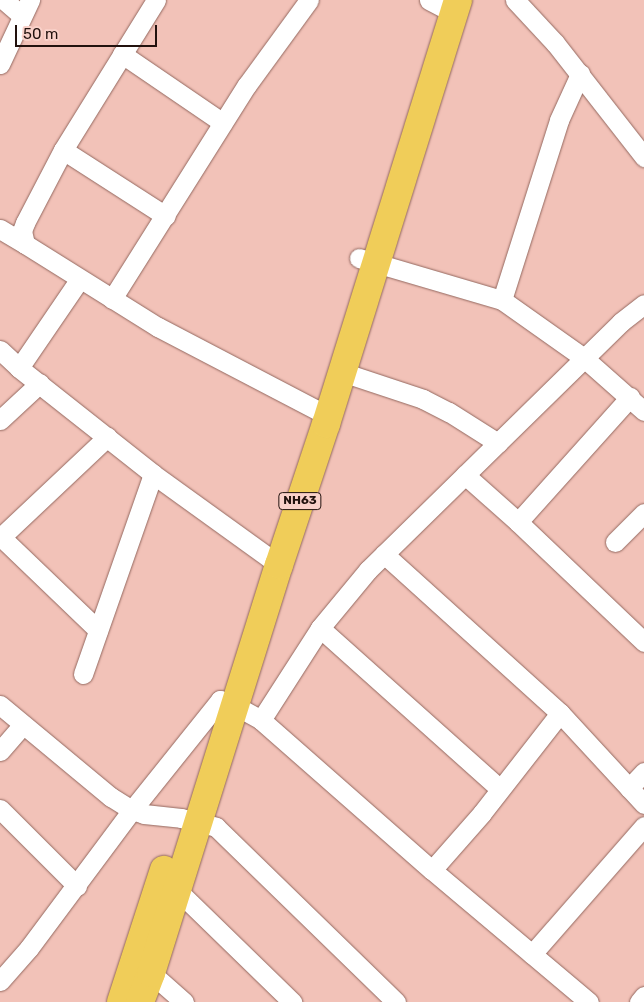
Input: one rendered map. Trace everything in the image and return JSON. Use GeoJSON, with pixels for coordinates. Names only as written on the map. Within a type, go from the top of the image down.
{"type":"FeatureCollection","features":[{"type":"Feature","properties":{"kind":"highway","name":"NH63"},"geometry":{"type":"LineString","coordinates":[[121,1002],[190,820],[228,703],[368,260],[443,4]]}},
{"type":"Feature","properties":{"kind":"highway","name":"NH63"},"geometry":{"type":"LineString","coordinates":[[320,412],[342,372],[368,260]]}},
{"type":"Feature","properties":{"kind":"highway","name":"NH63"},"geometry":{"type":"LineString","coordinates":[[140,1002],[152,973],[178,890],[190,820]]}},
{"type":"Feature","properties":{"kind":"street"},"geometry":{"type":"LineString","coordinates":[[0,64],[26,8],[4,0]]}},
{"type":"Feature","properties":{"kind":"street"},"geometry":{"type":"LineString","coordinates":[[25,244],[22,231],[25,223],[63,150],[156,0]]}},
{"type":"Feature","properties":{"kind":"street"},"geometry":{"type":"LineString","coordinates":[[112,299],[269,52],[309,0]]}},
{"type":"Feature","properties":{"kind":"street"},"geometry":{"type":"LineString","coordinates":[[515,0],[580,74],[644,157]]}},
{"type":"Feature","properties":{"kind":"street"},"geometry":{"type":"LineString","coordinates":[[122,54],[223,123]]}},
{"type":"Feature","properties":{"kind":"street"},"geometry":{"type":"LineString","coordinates":[[502,300],[559,120],[580,74]]}},
{"type":"Feature","properties":{"kind":"street"},"geometry":{"type":"LineString","coordinates":[[63,150],[166,216]]}},
{"type":"Feature","properties":{"kind":"street"},"geometry":{"type":"LineString","coordinates":[[0,229],[79,280],[158,327],[320,412]]}},
{"type":"Feature","properties":{"kind":"street"},"geometry":{"type":"LineString","coordinates":[[368,260],[502,300],[584,358],[644,411]]}},
{"type":"Feature","properties":{"kind":"street"},"geometry":{"type":"LineString","coordinates":[[19,368],[79,280]]}},
{"type":"Feature","properties":{"kind":"street"},"geometry":{"type":"LineString","coordinates":[[261,720],[320,628],[384,554],[621,322],[644,304]]}},
{"type":"Feature","properties":{"kind":"street"},"geometry":{"type":"LineString","coordinates":[[0,350],[19,368],[153,474],[272,560]]}},
{"type":"Feature","properties":{"kind":"street"},"geometry":{"type":"LineString","coordinates":[[342,372],[423,399],[449,412],[498,443]]}},
{"type":"Feature","properties":{"kind":"street"},"geometry":{"type":"LineString","coordinates":[[0,420],[40,383]]}},
{"type":"Feature","properties":{"kind":"street"},"geometry":{"type":"LineString","coordinates":[[518,522],[630,397]]}},
{"type":"Feature","properties":{"kind":"street"},"geometry":{"type":"LineString","coordinates":[[98,630],[1,536],[107,437]]}},
{"type":"Feature","properties":{"kind":"street"},"geometry":{"type":"LineString","coordinates":[[83,674],[153,474]]}},
{"type":"Feature","properties":{"kind":"street"},"geometry":{"type":"LineString","coordinates":[[465,475],[518,522],[644,642]]}},
{"type":"Feature","properties":{"kind":"street"},"geometry":{"type":"LineString","coordinates":[[615,542],[644,513]]}},
{"type":"Feature","properties":{"kind":"street"},"geometry":{"type":"LineString","coordinates":[[384,554],[560,713],[644,804]]}},
{"type":"Feature","properties":{"kind":"street"},"geometry":{"type":"LineString","coordinates":[[320,628],[500,789]]}},
{"type":"Feature","properties":{"kind":"street"},"geometry":{"type":"LineString","coordinates":[[4,969],[76,886],[132,810],[228,703],[261,720],[432,870],[589,1002]]}},
{"type":"Feature","properties":{"kind":"street"},"geometry":{"type":"LineString","coordinates":[[0,705],[111,797],[132,810],[144,814],[212,825],[222,832],[396,1002]]}},
{"type":"Feature","properties":{"kind":"street"},"geometry":{"type":"LineString","coordinates":[[432,870],[500,789],[560,713]]}},
{"type":"Feature","properties":{"kind":"street"},"geometry":{"type":"LineString","coordinates":[[0,751],[23,725]]}},
{"type":"Feature","properties":{"kind":"street"},"geometry":{"type":"LineString","coordinates":[[629,788],[644,772]]}},
{"type":"Feature","properties":{"kind":"street"},"geometry":{"type":"LineString","coordinates":[[0,809],[76,886]]}},
{"type":"Feature","properties":{"kind":"street"},"geometry":{"type":"LineString","coordinates":[[532,954],[644,826]]}},
{"type":"Feature","properties":{"kind":"street"},"geometry":{"type":"LineString","coordinates":[[178,890],[292,1002]]}},
{"type":"Feature","properties":{"kind":"street"},"geometry":{"type":"LineString","coordinates":[[152,973],[184,1002]]}},
{"type":"Feature","properties":{"kind":"street"},"geometry":{"type":"LineString","coordinates":[[639,1002],[644,996]]}}]}
